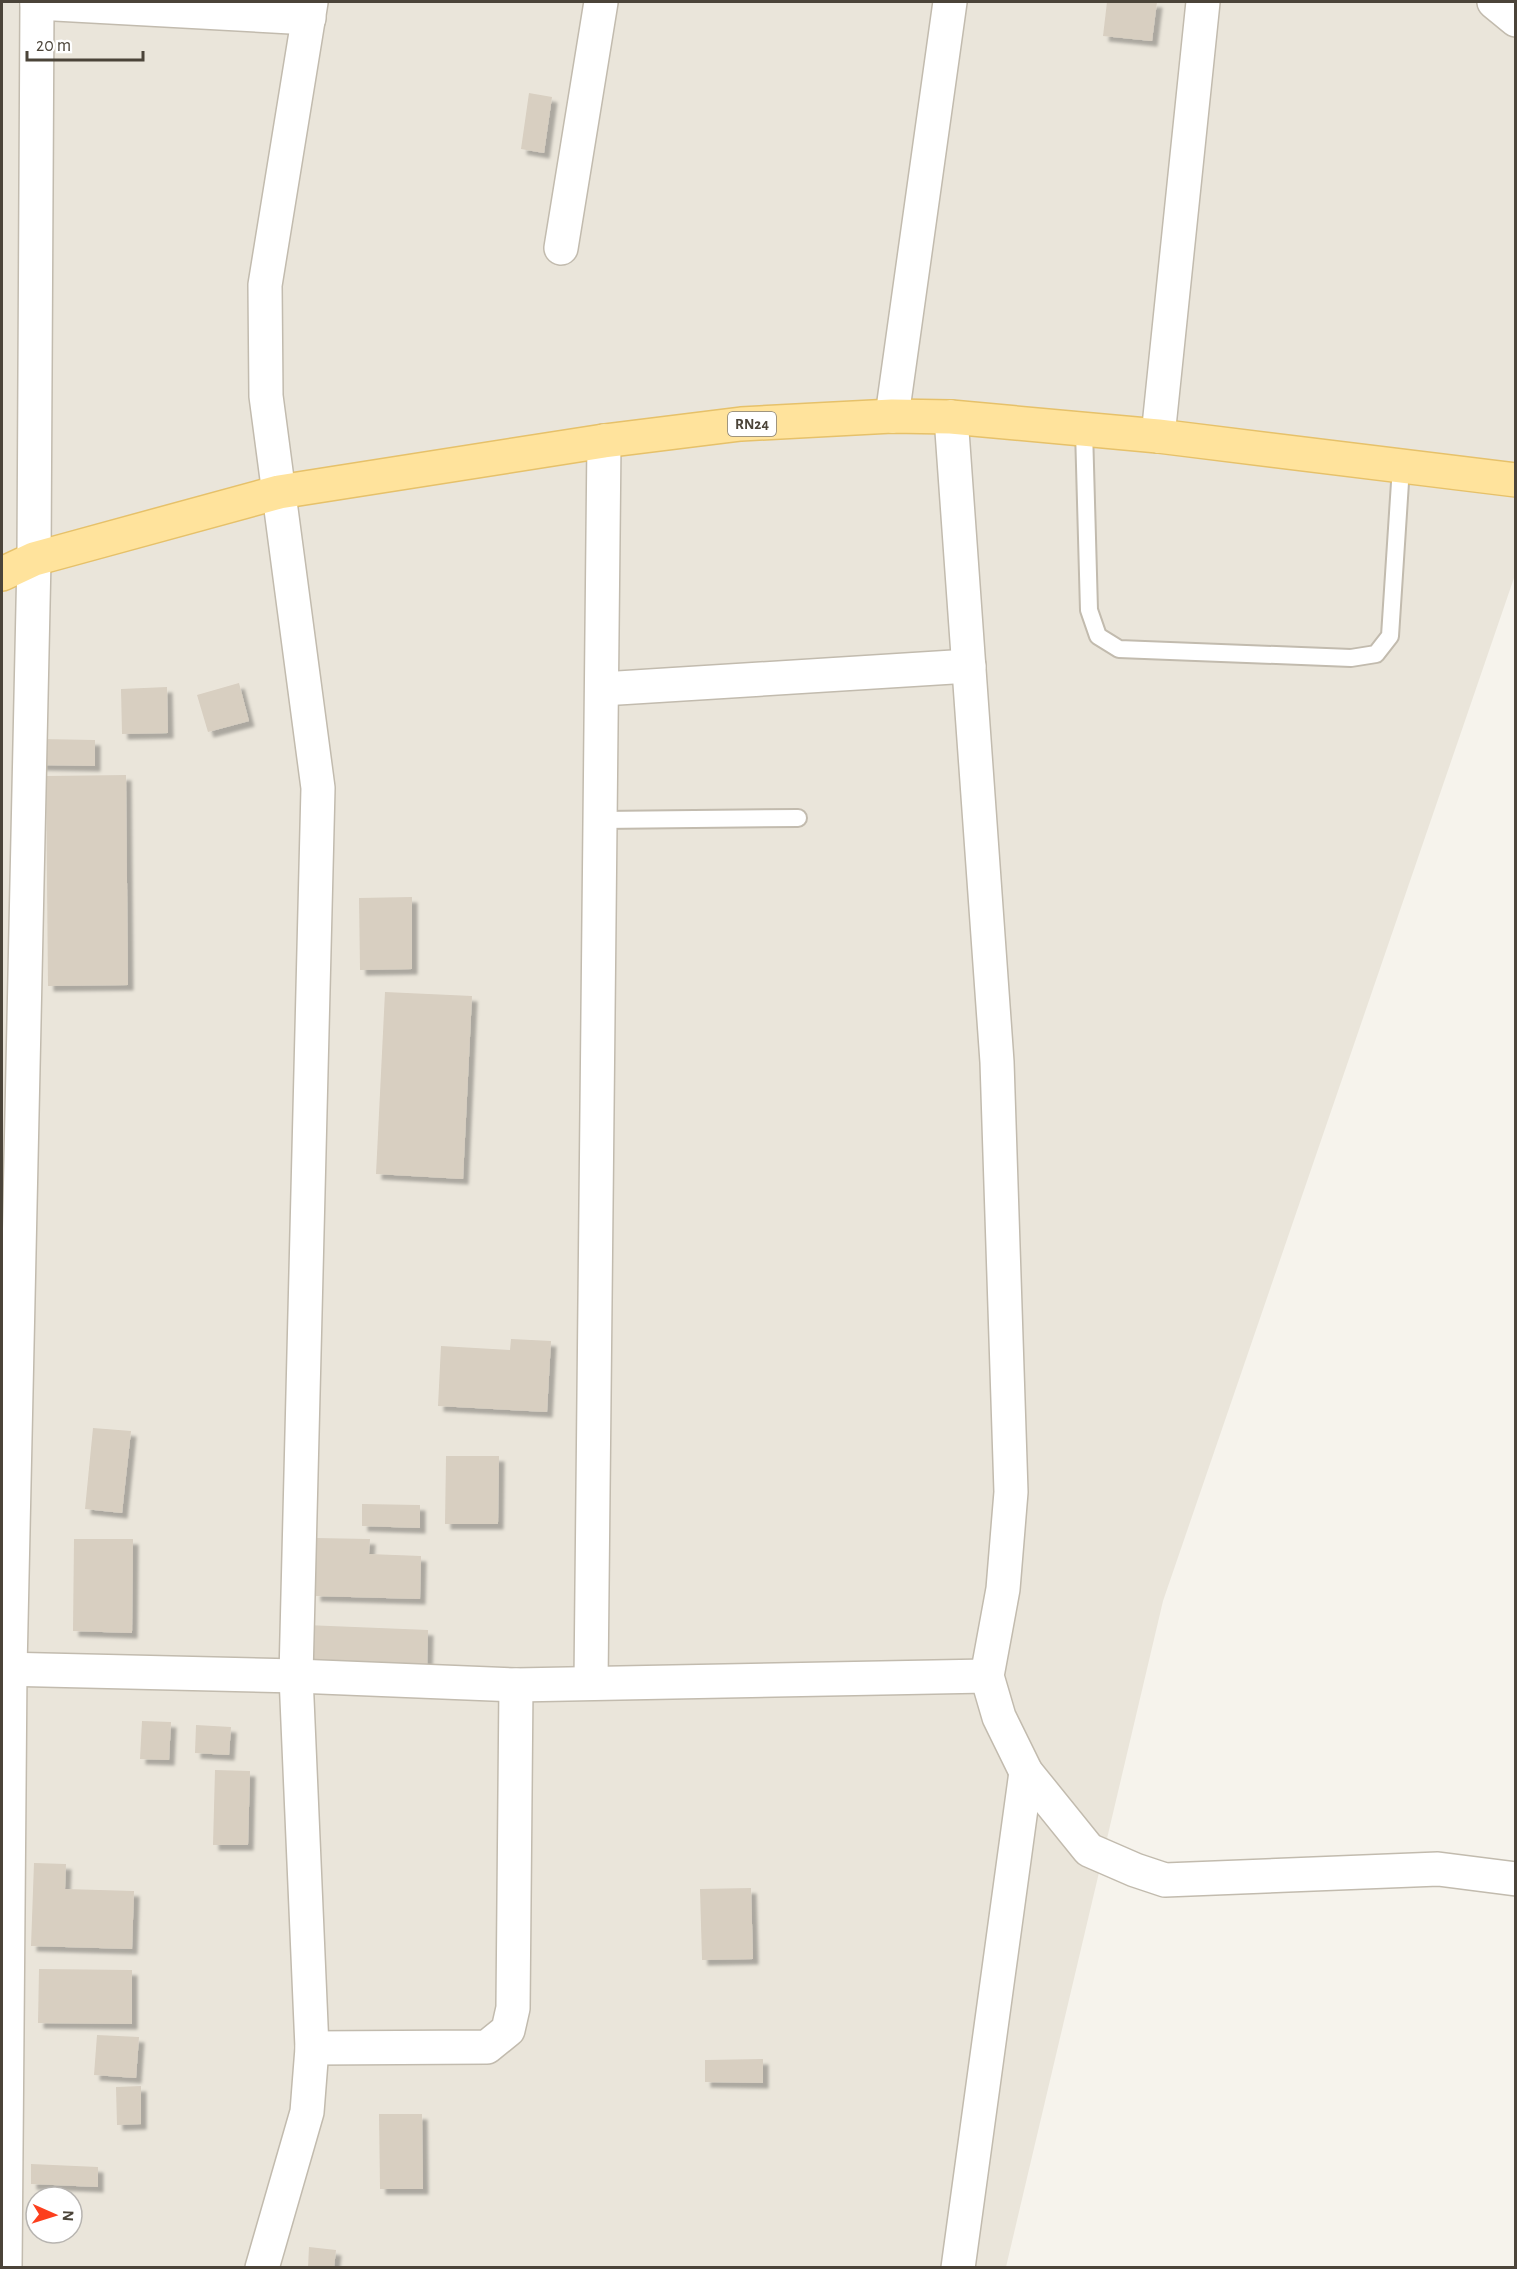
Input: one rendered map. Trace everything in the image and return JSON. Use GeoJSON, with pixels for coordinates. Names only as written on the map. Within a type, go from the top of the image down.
{"type":"FeatureCollection","features":[{"type":"Feature","properties":{"kind":"main road","name":"RN24"},"geometry":{"type":"LineString","coordinates":[[2,574],[34,559],[279,492],[604,441],[741,424],[892,416],[951,417],[1158,436],[1515,480]]}},
{"type":"Feature","properties":{"kind":"street"},"geometry":{"type":"LineString","coordinates":[[5,2268],[6,1669],[34,559],[37,2],[310,10],[265,285],[266,396],[318,788],[296,1676],[312,2048],[307,2112],[262,2268]]}},
{"type":"Feature","properties":{"kind":"street"},"geometry":{"type":"LineString","coordinates":[[561,248],[601,2]]}},
{"type":"Feature","properties":{"kind":"street"},"geometry":{"type":"LineString","coordinates":[[892,416],[950,2]]}},
{"type":"Feature","properties":{"kind":"street"},"geometry":{"type":"LineString","coordinates":[[1158,436],[1203,2]]}},
{"type":"Feature","properties":{"kind":"street"},"geometry":{"type":"LineString","coordinates":[[1494,2],[1515,20]]}},
{"type":"Feature","properties":{"kind":"street"},"geometry":{"type":"LineString","coordinates":[[951,417],[997,1062],[1011,1492],[1003,1589],[987,1676],[999,1717],[1026,1772],[1089,1850],[1165,1880],[1438,1869],[1515,1879]]}},
{"type":"Feature","properties":{"kind":"street"},"geometry":{"type":"LineString","coordinates":[[591,1683],[604,441]]}},
{"type":"Feature","properties":{"kind":"street"},"geometry":{"type":"LineString","coordinates":[[602,689],[969,666]]}},
{"type":"Feature","properties":{"kind":"street"},"geometry":{"type":"LineString","coordinates":[[6,1669],[296,1676],[516,1685],[987,1676]]}},
{"type":"Feature","properties":{"kind":"street"},"geometry":{"type":"LineString","coordinates":[[312,2048],[487,2048],[508,2030],[513,2008],[516,1685]]}},
{"type":"Feature","properties":{"kind":"street"},"geometry":{"type":"LineString","coordinates":[[958,2268],[1026,1772]]}},
{"type":"Feature","properties":{"kind":"lane"},"geometry":{"type":"LineString","coordinates":[[1084,430],[1089,610],[1098,636],[1119,649],[1351,658],[1376,654],[1390,636],[1401,466]]}},
{"type":"Feature","properties":{"kind":"lane"},"geometry":{"type":"LineString","coordinates":[[601,820],[798,818]]}},
{"type":"Feature","properties":{"kind":"shaded area"},"geometry":{"type":"Polygon","coordinates":[[[2,2],[1515,2],[1515,575],[1163,1601],[1006,2267],[2,2268],[2,2]]]}},
{"type":"Feature","properties":{"kind":"building"},"geometry":{"type":"Polygon","coordinates":[[[1107,2],[1157,2],[1152,41],[1103,36],[1107,2]]]}},
{"type":"Feature","properties":{"kind":"building"},"geometry":{"type":"Polygon","coordinates":[[[529,93],[552,97],[544,153],[521,149],[529,93]]]}},
{"type":"Feature","properties":{"kind":"building"},"geometry":{"type":"Polygon","coordinates":[[[239,683],[249,721],[208,732],[197,695],[239,683]]]}},
{"type":"Feature","properties":{"kind":"building"},"geometry":{"type":"Polygon","coordinates":[[[167,687],[168,733],[122,734],[121,689],[167,687]]]}},
{"type":"Feature","properties":{"kind":"building"},"geometry":{"type":"Polygon","coordinates":[[[40,739],[95,740],[95,766],[40,765],[40,739]]]}},
{"type":"Feature","properties":{"kind":"building"},"geometry":{"type":"Polygon","coordinates":[[[126,775],[128,985],[48,986],[46,776],[126,775]]]}},
{"type":"Feature","properties":{"kind":"building"},"geometry":{"type":"Polygon","coordinates":[[[412,897],[412,969],[360,970],[359,898],[412,897]]]}},
{"type":"Feature","properties":{"kind":"building"},"geometry":{"type":"Polygon","coordinates":[[[385,992],[472,996],[463,1179],[376,1174],[385,992]]]}},
{"type":"Feature","properties":{"kind":"building"},"geometry":{"type":"Polygon","coordinates":[[[511,1339],[551,1341],[547,1412],[438,1406],[441,1346],[510,1350],[511,1339]]]}},
{"type":"Feature","properties":{"kind":"building"},"geometry":{"type":"Polygon","coordinates":[[[93,1428],[131,1431],[122,1513],[85,1509],[93,1428]]]}},
{"type":"Feature","properties":{"kind":"building"},"geometry":{"type":"Polygon","coordinates":[[[446,1456],[499,1456],[498,1524],[445,1524],[446,1456]]]}},
{"type":"Feature","properties":{"kind":"building"},"geometry":{"type":"Polygon","coordinates":[[[362,1504],[420,1505],[420,1528],[362,1526],[362,1504]]]}},
{"type":"Feature","properties":{"kind":"building"},"geometry":{"type":"Polygon","coordinates":[[[316,1538],[370,1539],[369,1554],[421,1556],[420,1599],[315,1596],[316,1538]]]}},
{"type":"Feature","properties":{"kind":"building"},"geometry":{"type":"Polygon","coordinates":[[[74,1539],[133,1539],[132,1633],[73,1631],[74,1539]]]}},
{"type":"Feature","properties":{"kind":"building"},"geometry":{"type":"Polygon","coordinates":[[[306,1625],[428,1630],[427,1671],[305,1665],[306,1625]]]}},
{"type":"Feature","properties":{"kind":"building"},"geometry":{"type":"Polygon","coordinates":[[[142,1721],[171,1722],[169,1760],[140,1759],[142,1721]]]}},
{"type":"Feature","properties":{"kind":"building"},"geometry":{"type":"Polygon","coordinates":[[[196,1725],[231,1727],[229,1755],[195,1753],[196,1725]]]}},
{"type":"Feature","properties":{"kind":"building"},"geometry":{"type":"Polygon","coordinates":[[[215,1770],[250,1771],[248,1845],[213,1845],[215,1770]]]}},
{"type":"Feature","properties":{"kind":"building"},"geometry":{"type":"Polygon","coordinates":[[[34,1863],[66,1864],[65,1889],[134,1891],[132,1949],[31,1946],[34,1863]]]}},
{"type":"Feature","properties":{"kind":"building"},"geometry":{"type":"Polygon","coordinates":[[[751,1888],[753,1959],[702,1960],[700,1889],[751,1888]]]}},
{"type":"Feature","properties":{"kind":"building"},"geometry":{"type":"Polygon","coordinates":[[[39,1969],[132,1970],[132,2024],[38,2023],[39,1969]]]}},
{"type":"Feature","properties":{"kind":"building"},"geometry":{"type":"Polygon","coordinates":[[[97,2035],[139,2037],[136,2078],[94,2075],[97,2035]]]}},
{"type":"Feature","properties":{"kind":"building"},"geometry":{"type":"Polygon","coordinates":[[[763,2059],[763,2083],[705,2082],[705,2060],[763,2059]]]}},
{"type":"Feature","properties":{"kind":"building"},"geometry":{"type":"Polygon","coordinates":[[[141,2086],[141,2124],[117,2125],[116,2087],[141,2086]]]}},
{"type":"Feature","properties":{"kind":"building"},"geometry":{"type":"Polygon","coordinates":[[[379,2114],[422,2114],[423,2189],[380,2189],[379,2114]]]}},
{"type":"Feature","properties":{"kind":"building"},"geometry":{"type":"Polygon","coordinates":[[[31,2164],[98,2167],[98,2187],[31,2184],[31,2164]]]}},
{"type":"Feature","properties":{"kind":"building"},"geometry":{"type":"Polygon","coordinates":[[[309,2247],[336,2250],[334,2268],[308,2268],[309,2247]]]}}]}
